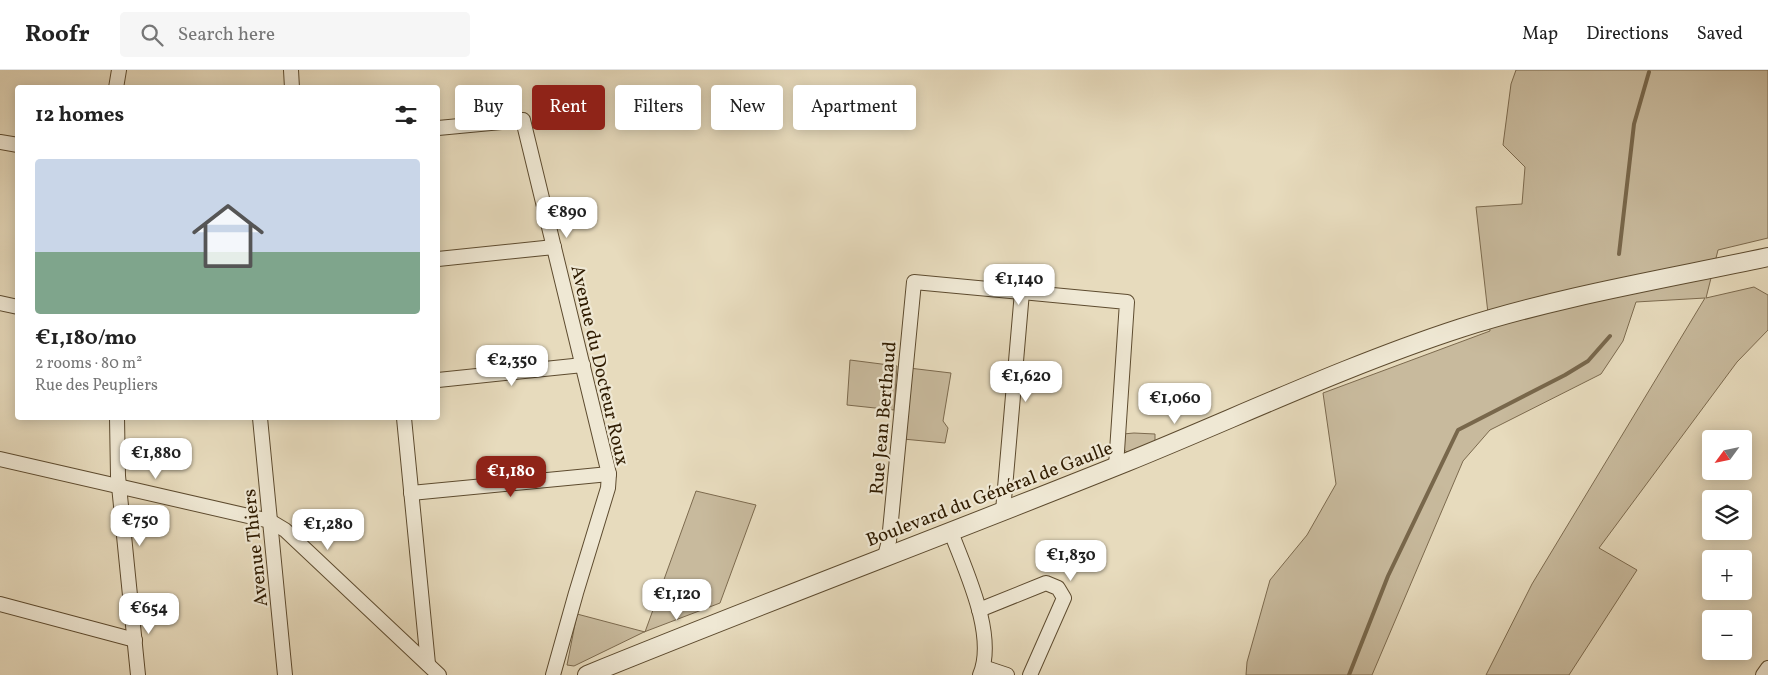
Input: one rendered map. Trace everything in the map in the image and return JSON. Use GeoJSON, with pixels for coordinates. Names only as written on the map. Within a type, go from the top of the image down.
{"type":"FeatureCollection","features":[{"type":"Feature","properties":{"kind":"street"},"geometry":{"type":"LineString","coordinates":[[116,85],[119,70]]}},
{"type":"Feature","properties":{"kind":"street"},"geometry":{"type":"LineString","coordinates":[[291,70],[292,85]]}},
{"type":"Feature","properties":{"kind":"street","name":"Avenue du Docteur Roux"},"geometry":{"type":"LineString","coordinates":[[440,128],[523,120],[609,474],[608,488],[553,675]]}},
{"type":"Feature","properties":{"kind":"street"},"geometry":{"type":"LineString","coordinates":[[0,142],[15,144]]}},
{"type":"Feature","properties":{"kind":"street"},"geometry":{"type":"LineString","coordinates":[[440,259],[554,247]]}},
{"type":"Feature","properties":{"kind":"street","name":"Boulevard du Général de Gaulle"},"geometry":{"type":"LineString","coordinates":[[587,675],[1116,466],[1332,376],[1443,334],[1627,284],[1763,259]]}},
{"type":"Feature","properties":{"kind":"street","name":"Rue Jean Berthaud"},"geometry":{"type":"LineString","coordinates":[[885,556],[889,541],[914,282],[1022,292]]}},
{"type":"Feature","properties":{"kind":"street"},"geometry":{"type":"LineString","coordinates":[[1003,511],[1022,292],[1127,302],[1116,466]]}},
{"type":"Feature","properties":{"kind":"street"},"geometry":{"type":"LineString","coordinates":[[0,303],[15,306]]}},
{"type":"Feature","properties":{"kind":"street"},"geometry":{"type":"LineString","coordinates":[[440,380],[583,365]]}},
{"type":"Feature","properties":{"kind":"street"},"geometry":{"type":"LineString","coordinates":[[117,420],[119,488],[138,675]]}},
{"type":"Feature","properties":{"kind":"street","name":"Avenue Thiers"},"geometry":{"type":"LineString","coordinates":[[260,420],[285,675]]}},
{"type":"Feature","properties":{"kind":"street"},"geometry":{"type":"LineString","coordinates":[[404,420],[428,664]]}},
{"type":"Feature","properties":{"kind":"street"},"geometry":{"type":"LineString","coordinates":[[0,459],[119,488],[270,521],[285,530],[439,675]]}},
{"type":"Feature","properties":{"kind":"street"},"geometry":{"type":"LineString","coordinates":[[411,493],[609,474]]}},
{"type":"Feature","properties":{"kind":"street"},"geometry":{"type":"LineString","coordinates":[[951,532],[979,610],[984,631],[982,671],[1007,675]]}},
{"type":"Feature","properties":{"kind":"street"},"geometry":{"type":"LineString","coordinates":[[979,610],[1046,583],[1058,588],[1064,598],[1030,675]]}},
{"type":"Feature","properties":{"kind":"street"},"geometry":{"type":"LineString","coordinates":[[0,604],[135,640]]}},
{"type":"Feature","properties":{"kind":"street"},"geometry":{"type":"LineString","coordinates":[[1763,675],[1768,668]]}},
{"type":"Feature","properties":{"kind":"shaded area"},"geometry":{"type":"Polygon","coordinates":[[[1516,70],[1768,70],[1768,238],[1718,250],[1706,298],[1754,287],[1768,295],[1768,330],[1737,362],[1599,548],[1637,570],[1569,675],[1486,675],[1532,584],[1705,298],[1636,302],[1623,341],[1601,374],[1490,430],[1463,461],[1372,675],[1246,675],[1247,662],[1270,580],[1307,535],[1336,484],[1323,393],[1490,331],[1476,207],[1522,204],[1525,167],[1503,145],[1511,84],[1516,70]]]}},
{"type":"Feature","properties":{"kind":"shaded area"},"geometry":{"type":"Polygon","coordinates":[[[850,360],[897,366],[894,410],[847,405],[850,360]]]}},
{"type":"Feature","properties":{"kind":"shaded area"},"geometry":{"type":"Polygon","coordinates":[[[909,368],[951,373],[943,421],[948,428],[945,443],[903,439],[909,368]]]}},
{"type":"Feature","properties":{"kind":"shaded area"},"geometry":{"type":"Polygon","coordinates":[[[1123,434],[1155,434],[1155,443],[1128,453],[1122,448],[1123,434]]]}},
{"type":"Feature","properties":{"kind":"shaded area"},"geometry":{"type":"Polygon","coordinates":[[[696,491],[756,505],[720,603],[645,632],[696,491]]]}},
{"type":"Feature","properties":{"kind":"shaded area"},"geometry":{"type":"Polygon","coordinates":[[[577,614],[644,632],[574,666],[567,665],[577,614]]]}},
{"type":"Feature","properties":{"kind":"waterway"},"geometry":{"type":"LineString","coordinates":[[1619,254],[1634,124],[1649,72]]}},
{"type":"Feature","properties":{"kind":"waterway"},"geometry":{"type":"LineString","coordinates":[[1349,675],[1388,576],[1458,430],[1565,375],[1588,361],[1610,336]]}}]}
